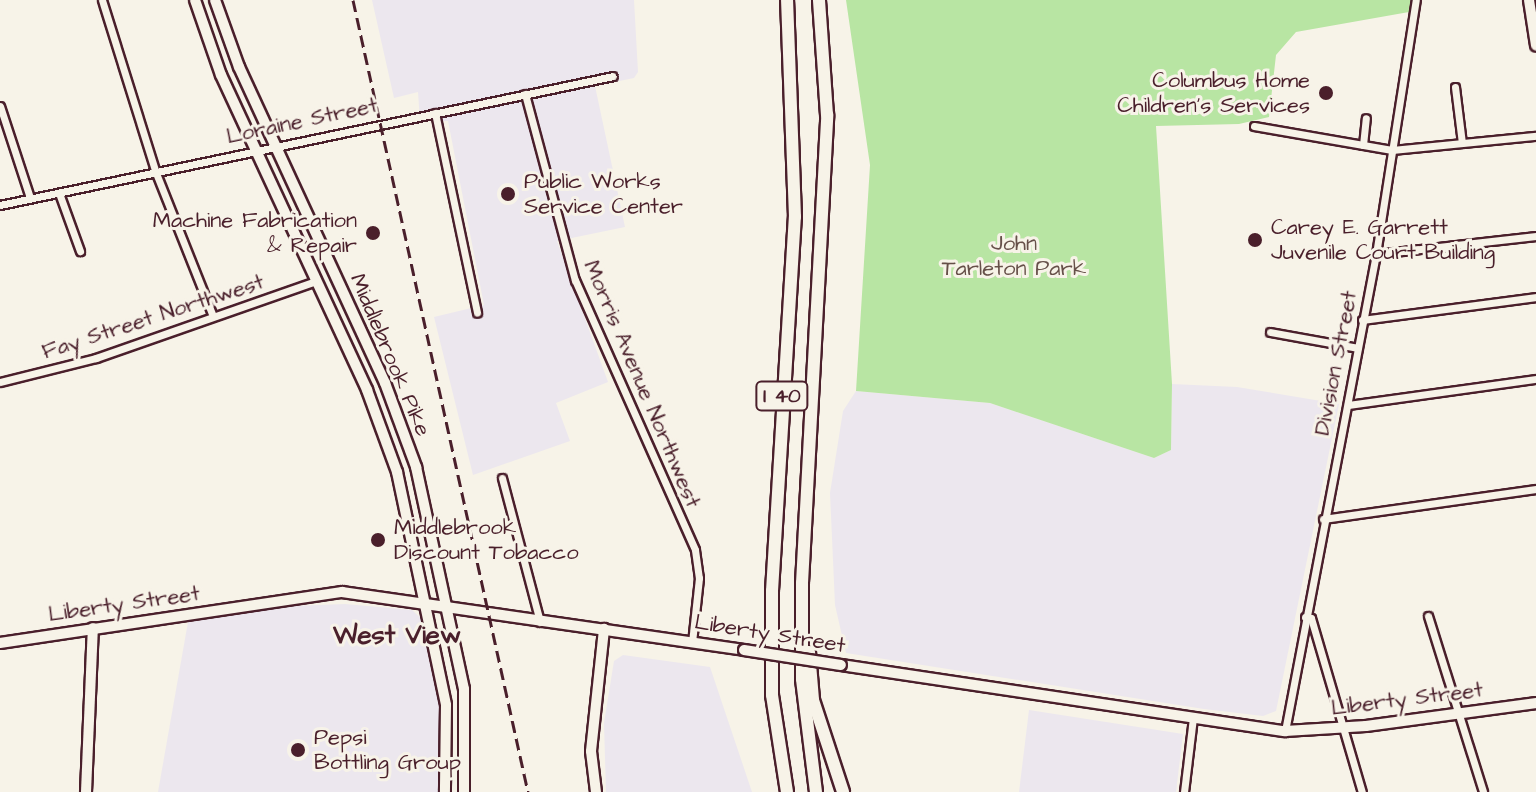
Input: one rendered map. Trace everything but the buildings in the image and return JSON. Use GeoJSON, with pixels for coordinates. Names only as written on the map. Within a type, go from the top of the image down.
{"type":"FeatureCollection","features":[{"type":"Feature","properties":{"kind":"highway","name":"I 40"},"geometry":{"type":"LineString","coordinates":[[787,0],[795,217],[772,591],[772,695],[787,792]]}},
{"type":"Feature","properties":{"kind":"highway","name":"I 40"},"geometry":{"type":"LineString","coordinates":[[816,792],[802,679],[802,583],[827,115],[819,0]]}},
{"type":"Feature","properties":{"kind":"highway"},"geometry":{"type":"LineString","coordinates":[[802,583],[813,700],[843,792]]}},
{"type":"Feature","properties":{"kind":"main road","name":"Middlebrook Pike"},"geometry":{"type":"LineString","coordinates":[[195,0],[254,149],[379,419],[425,601],[446,705],[445,792]]}},
{"type":"Feature","properties":{"kind":"main road","name":"Middlebrook Pike"},"geometry":{"type":"LineString","coordinates":[[215,0],[273,144],[397,412],[416,467],[467,717],[464,792]]}},
{"type":"Feature","properties":{"kind":"main road"},"geometry":{"type":"LineString","coordinates":[[1529,0],[1536,45]]}},
{"type":"Feature","properties":{"kind":"main road","name":"Liberty Street"},"geometry":{"type":"LineString","coordinates":[[0,643],[342,592],[425,601],[540,622],[1285,731],[1345,728],[1536,703]]}},
{"type":"Feature","properties":{"kind":"main road"},"geometry":{"type":"LineString","coordinates":[[86,792],[93,628]]}},
{"type":"Feature","properties":{"kind":"main road"},"geometry":{"type":"LineString","coordinates":[[596,792],[591,751],[604,629]]}},
{"type":"Feature","properties":{"kind":"street"},"geometry":{"type":"LineString","coordinates":[[102,0],[156,173],[213,316]]}},
{"type":"Feature","properties":{"kind":"street","name":"Division Street"},"geometry":{"type":"LineString","coordinates":[[1285,731],[1308,618],[1323,519],[1376,254],[1416,0]]}},
{"type":"Feature","properties":{"kind":"street","name":"Loraine Street"},"geometry":{"type":"LineString","coordinates":[[0,205],[156,173],[273,144],[613,76]]}},
{"type":"Feature","properties":{"kind":"street"},"geometry":{"type":"LineString","coordinates":[[1455,87],[1462,143]]}},
{"type":"Feature","properties":{"kind":"street","name":"Morris Avenue Northwest"},"geometry":{"type":"LineString","coordinates":[[525,94],[575,280],[695,550],[699,578],[692,642]]}},
{"type":"Feature","properties":{"kind":"street"},"geometry":{"type":"LineString","coordinates":[[0,106],[30,198]]}},
{"type":"Feature","properties":{"kind":"street"},"geometry":{"type":"LineString","coordinates":[[435,113],[477,313]]}},
{"type":"Feature","properties":{"kind":"street"},"geometry":{"type":"LineString","coordinates":[[1363,145],[1366,118]]}},
{"type":"Feature","properties":{"kind":"street"},"geometry":{"type":"LineString","coordinates":[[1254,126],[1392,150],[1536,136]]}},
{"type":"Feature","properties":{"kind":"street"},"geometry":{"type":"LineString","coordinates":[[59,193],[80,251]]}},
{"type":"Feature","properties":{"kind":"street"},"geometry":{"type":"LineString","coordinates":[[1376,254],[1536,236]]}},
{"type":"Feature","properties":{"kind":"street","name":"Fay Street Northwest"},"geometry":{"type":"LineString","coordinates":[[0,382],[96,358],[316,281]]}},
{"type":"Feature","properties":{"kind":"street"},"geometry":{"type":"LineString","coordinates":[[1362,320],[1536,297]]}},
{"type":"Feature","properties":{"kind":"street"},"geometry":{"type":"LineString","coordinates":[[1270,332],[1358,348]]}},
{"type":"Feature","properties":{"kind":"street"},"geometry":{"type":"LineString","coordinates":[[1348,405],[1536,379]]}},
{"type":"Feature","properties":{"kind":"street"},"geometry":{"type":"LineString","coordinates":[[502,478],[540,622]]}},
{"type":"Feature","properties":{"kind":"street"},"geometry":{"type":"LineString","coordinates":[[1323,519],[1536,489]]}},
{"type":"Feature","properties":{"kind":"street"},"geometry":{"type":"LineString","coordinates":[[1428,616],[1483,792]]}},
{"type":"Feature","properties":{"kind":"street"},"geometry":{"type":"LineString","coordinates":[[1308,618],[1345,728],[1362,792]]}},
{"type":"Feature","properties":{"kind":"street"},"geometry":{"type":"LineString","coordinates":[[1184,792],[1193,718]]}},
{"type":"Feature","properties":{"kind":"shaded area"},"geometry":{"type":"Polygon","coordinates":[[[372,0],[634,0],[638,72],[634,78],[595,86],[625,227],[557,241],[608,382],[556,403],[570,441],[473,475],[434,317],[484,305],[448,121],[420,121],[418,92],[394,98],[372,0]]]}},
{"type":"Feature","properties":{"kind":"shaded area"},"geometry":{"type":"Polygon","coordinates":[[[1172,384],[1237,387],[1339,404],[1276,711],[1263,716],[1204,709],[846,653],[835,605],[830,493],[843,411],[856,391],[990,403],[1154,458],[1171,450],[1172,384]]]}},
{"type":"Feature","properties":{"kind":"shaded area"},"geometry":{"type":"Polygon","coordinates":[[[345,604],[412,610],[423,620],[440,703],[440,792],[158,792],[188,622],[292,606],[345,604]]]}},
{"type":"Feature","properties":{"kind":"shaded area"},"geometry":{"type":"Polygon","coordinates":[[[623,655],[710,667],[752,792],[606,792],[604,723],[614,661],[623,655]]]}},
{"type":"Feature","properties":{"kind":"shaded area"},"geometry":{"type":"Polygon","coordinates":[[[1029,710],[1183,734],[1176,792],[1019,792],[1029,710]]]}},
{"type":"Feature","properties":{"kind":"green space","name":"John Tarleton Park"},"geometry":{"type":"Polygon","coordinates":[[[846,0],[1411,0],[1409,12],[1296,32],[1276,55],[1269,117],[1239,124],[1156,126],[1172,384],[1171,450],[1154,458],[990,403],[856,391],[870,165],[846,0]]]}},
{"type":"Feature","properties":{"kind":"railway"},"geometry":{"type":"LineString","coordinates":[[353,0],[528,792]]}},
{"type":"Feature","properties":{"kind":"place","name":"Columbus Home Children's Services"},"geometry":{"type":"Point","coordinates":[1326,93]}},
{"type":"Feature","properties":{"kind":"place","name":"Public Works Service Center"},"geometry":{"type":"Point","coordinates":[508,194]}},
{"type":"Feature","properties":{"kind":"place","name":"Machine Fabrication & Repair"},"geometry":{"type":"Point","coordinates":[373,233]}},
{"type":"Feature","properties":{"kind":"place","name":"Carey E. Garrett Juvenile Court Building"},"geometry":{"type":"Point","coordinates":[1255,240]}},
{"type":"Feature","properties":{"kind":"place","name":"Middlebrook Discount Tobacco"},"geometry":{"type":"Point","coordinates":[378,540]}},
{"type":"Feature","properties":{"kind":"place","name":"Pepsi Bottling Group"},"geometry":{"type":"Point","coordinates":[298,750]}},
{"type":"Feature","properties":{"kind":"district","name":"West View"},"geometry":{"type":"Point","coordinates":[397,636]}}]}
